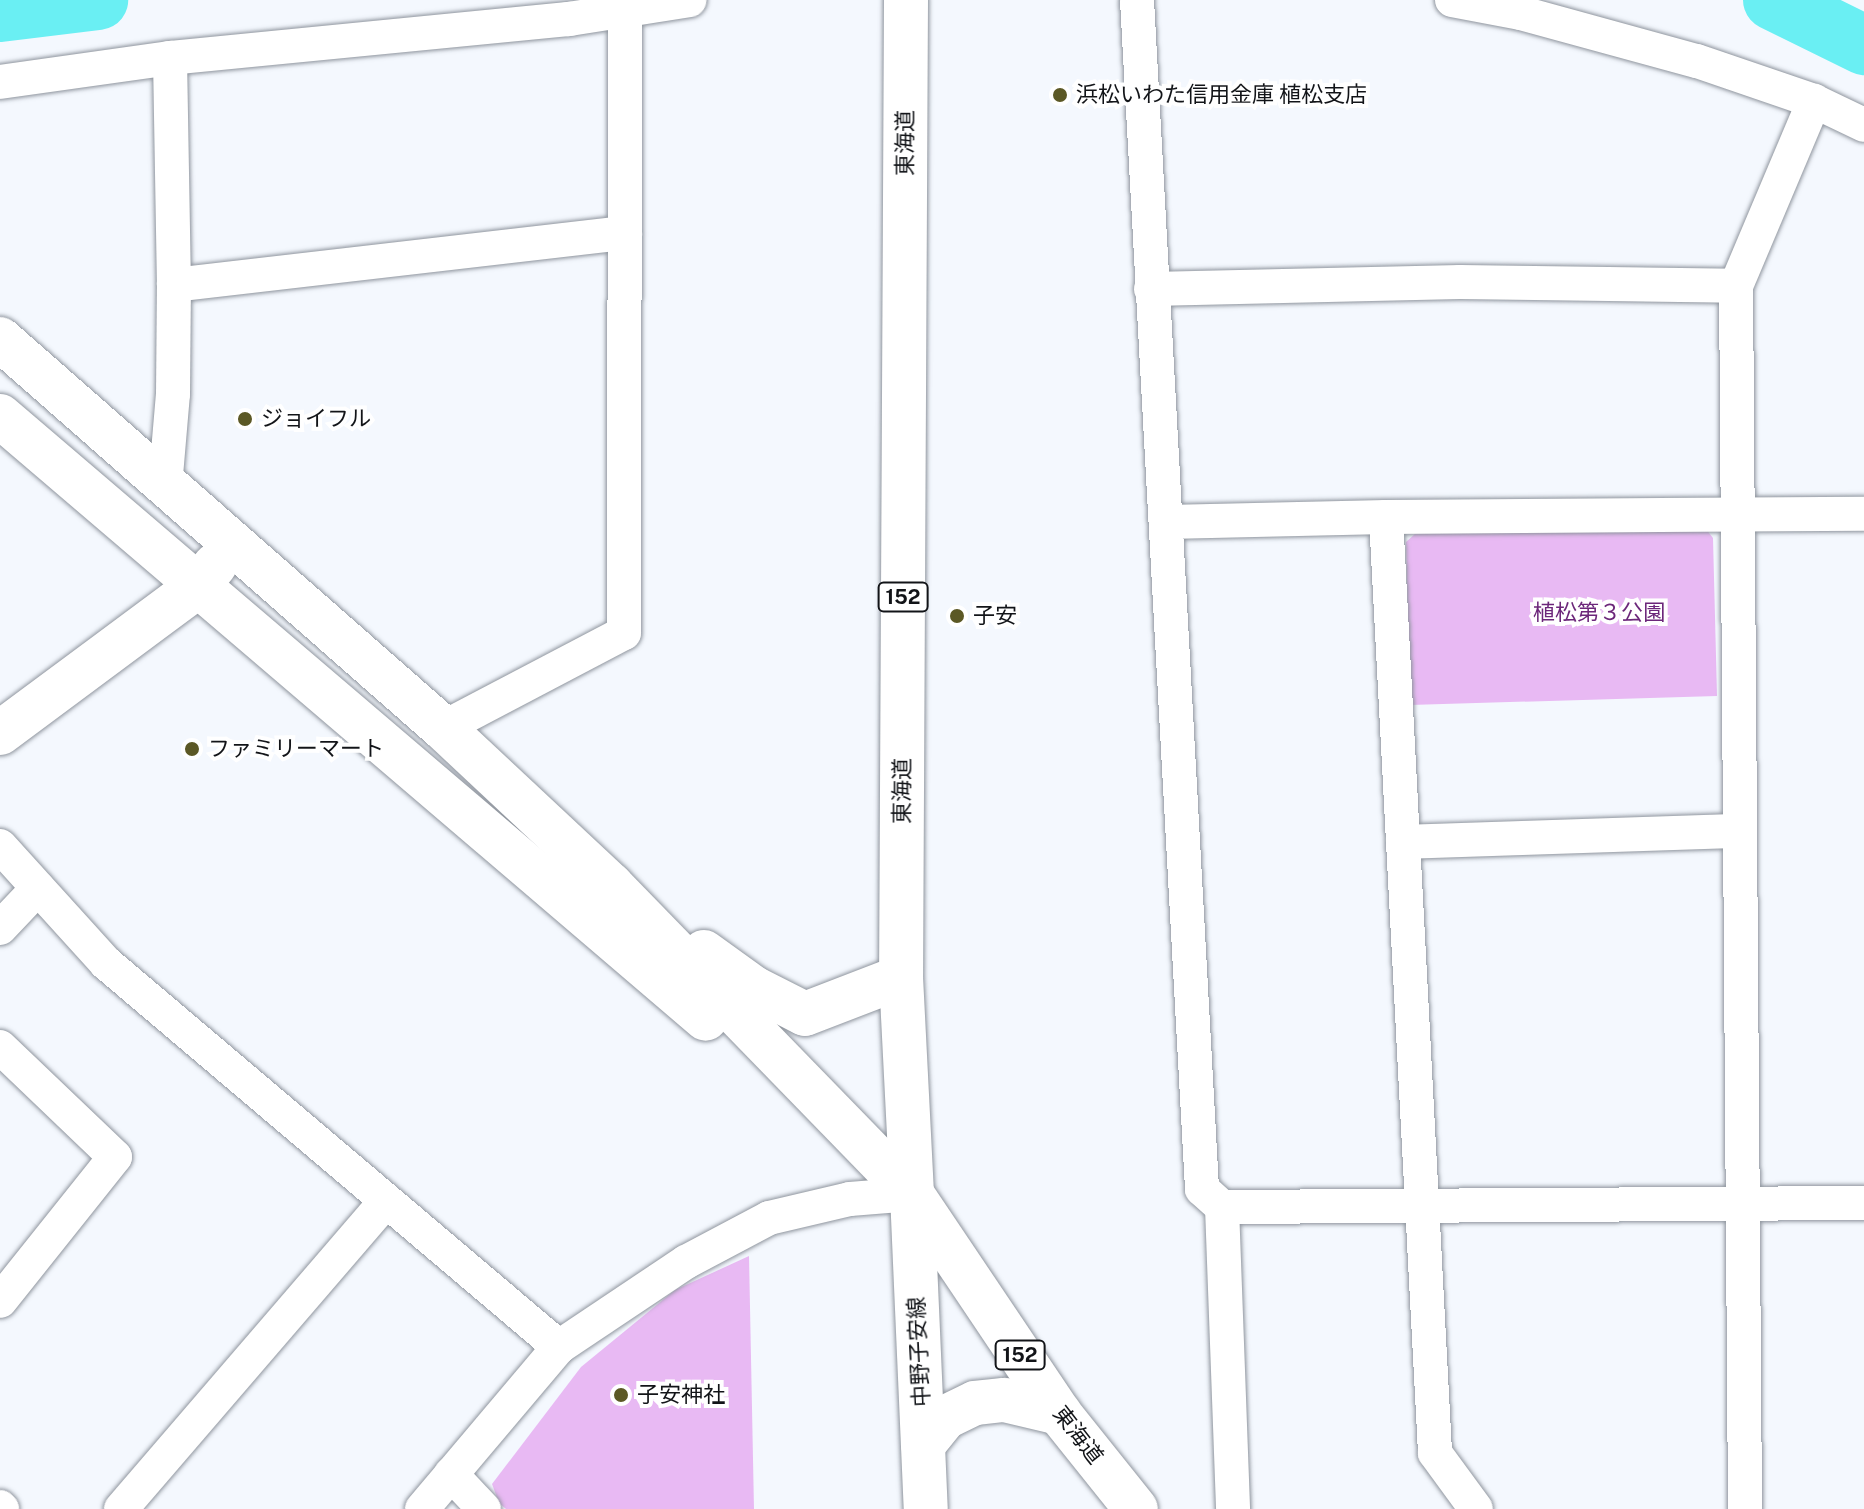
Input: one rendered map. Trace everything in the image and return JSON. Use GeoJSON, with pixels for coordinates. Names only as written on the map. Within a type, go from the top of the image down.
{"type":"FeatureCollection","features":[{"type":"Feature","properties":{"kind":"main road","name":"東海道"},"geometry":{"type":"LineString","coordinates":[[906,0],[901,977],[912,1194],[1059,1413],[1136,1509]]}},
{"type":"Feature","properties":{"kind":"main road"},"geometry":{"type":"LineString","coordinates":[[0,339],[443,728],[611,885],[912,1194]]}},
{"type":"Feature","properties":{"kind":"main road"},"geometry":{"type":"LineString","coordinates":[[0,416],[912,1194]]}},
{"type":"Feature","properties":{"kind":"main road"},"geometry":{"type":"LineString","coordinates":[[0,733],[198,586],[231,545]]}},
{"type":"Feature","properties":{"kind":"main road"},"geometry":{"type":"LineString","coordinates":[[611,885],[754,988],[805,1014],[901,977]]}},
{"type":"Feature","properties":{"kind":"main road","name":"中野子安線"},"geometry":{"type":"LineString","coordinates":[[912,1194],[926,1509]]}},
{"type":"Feature","properties":{"kind":"main road"},"geometry":{"type":"LineString","coordinates":[[923,1445],[946,1417],[975,1403],[1004,1400],[1059,1413]]}},
{"type":"Feature","properties":{"kind":"street"},"geometry":{"type":"LineString","coordinates":[[0,82],[170,58],[625,11],[690,0]]}},
{"type":"Feature","properties":{"kind":"street"},"geometry":{"type":"LineString","coordinates":[[1137,0],[1202,1189],[1222,1207],[1864,1203]]}},
{"type":"Feature","properties":{"kind":"street"},"geometry":{"type":"LineString","coordinates":[[1452,0],[1521,13],[1697,61],[1814,101],[1864,125]]}},
{"type":"Feature","properties":{"kind":"street"},"geometry":{"type":"LineString","coordinates":[[443,728],[624,633],[625,11]]}},
{"type":"Feature","properties":{"kind":"street"},"geometry":{"type":"LineString","coordinates":[[165,487],[173,394],[170,58]]}},
{"type":"Feature","properties":{"kind":"street"},"geometry":{"type":"LineString","coordinates":[[1745,1509],[1736,286],[1814,101]]}},
{"type":"Feature","properties":{"kind":"street"},"geometry":{"type":"LineString","coordinates":[[174,285],[625,233]]}},
{"type":"Feature","properties":{"kind":"street"},"geometry":{"type":"LineString","coordinates":[[1151,289],[1460,282],[1736,286]]}},
{"type":"Feature","properties":{"kind":"street"},"geometry":{"type":"LineString","coordinates":[[1167,522],[1386,517],[1864,514]]}},
{"type":"Feature","properties":{"kind":"street"},"geometry":{"type":"LineString","coordinates":[[1386,517],[1435,1453],[1476,1509]]}},
{"type":"Feature","properties":{"kind":"street"},"geometry":{"type":"LineString","coordinates":[[1403,842],[1740,831]]}},
{"type":"Feature","properties":{"kind":"street"},"geometry":{"type":"LineString","coordinates":[[0,846],[106,963],[559,1347]]}},
{"type":"Feature","properties":{"kind":"street"},"geometry":{"type":"LineString","coordinates":[[0,928],[38,888]]}},
{"type":"Feature","properties":{"kind":"street"},"geometry":{"type":"LineString","coordinates":[[0,1301],[115,1157],[4,1059]]}},
{"type":"Feature","properties":{"kind":"street"},"geometry":{"type":"LineString","coordinates":[[422,1509],[559,1347],[686,1262],[769,1218],[850,1199],[912,1194]]}},
{"type":"Feature","properties":{"kind":"street"},"geometry":{"type":"LineString","coordinates":[[121,1509],[386,1201]]}},
{"type":"Feature","properties":{"kind":"street"},"geometry":{"type":"LineString","coordinates":[[1222,1207],[1233,1509]]}},
{"type":"Feature","properties":{"kind":"street"},"geometry":{"type":"LineString","coordinates":[[451,1474],[484,1509]]}},
{"type":"Feature","properties":{"kind":"green space","name":"植松第３公園"},"geometry":{"type":"Polygon","coordinates":[[[1702,524],[1713,538],[1717,696],[1410,705],[1406,542],[1416,533],[1702,524]]]}},
{"type":"Feature","properties":{"kind":"green space"},"geometry":{"type":"Polygon","coordinates":[[[749,1256],[754,1509],[506,1509],[499,1503],[492,1484],[581,1367],[675,1290],[749,1256]]]}},
{"type":"Feature","properties":{"kind":"waterway"},"geometry":{"type":"LineString","coordinates":[[0,12],[98,0]]}},
{"type":"Feature","properties":{"kind":"waterway"},"geometry":{"type":"LineString","coordinates":[[1773,0],[1864,45]]}},
{"type":"Feature","properties":{"kind":"place","name":"浜松いわた信用金庫 植松支店"},"geometry":{"type":"Point","coordinates":[1060,95]}},
{"type":"Feature","properties":{"kind":"place","name":"ジョイフル"},"geometry":{"type":"Point","coordinates":[245,419]}},
{"type":"Feature","properties":{"kind":"place","name":"子安"},"geometry":{"type":"Point","coordinates":[957,616]}},
{"type":"Feature","properties":{"kind":"place","name":"ファミリーマート"},"geometry":{"type":"Point","coordinates":[192,749]}},
{"type":"Feature","properties":{"kind":"place","name":"子安神社"},"geometry":{"type":"Point","coordinates":[621,1395]}}]}
